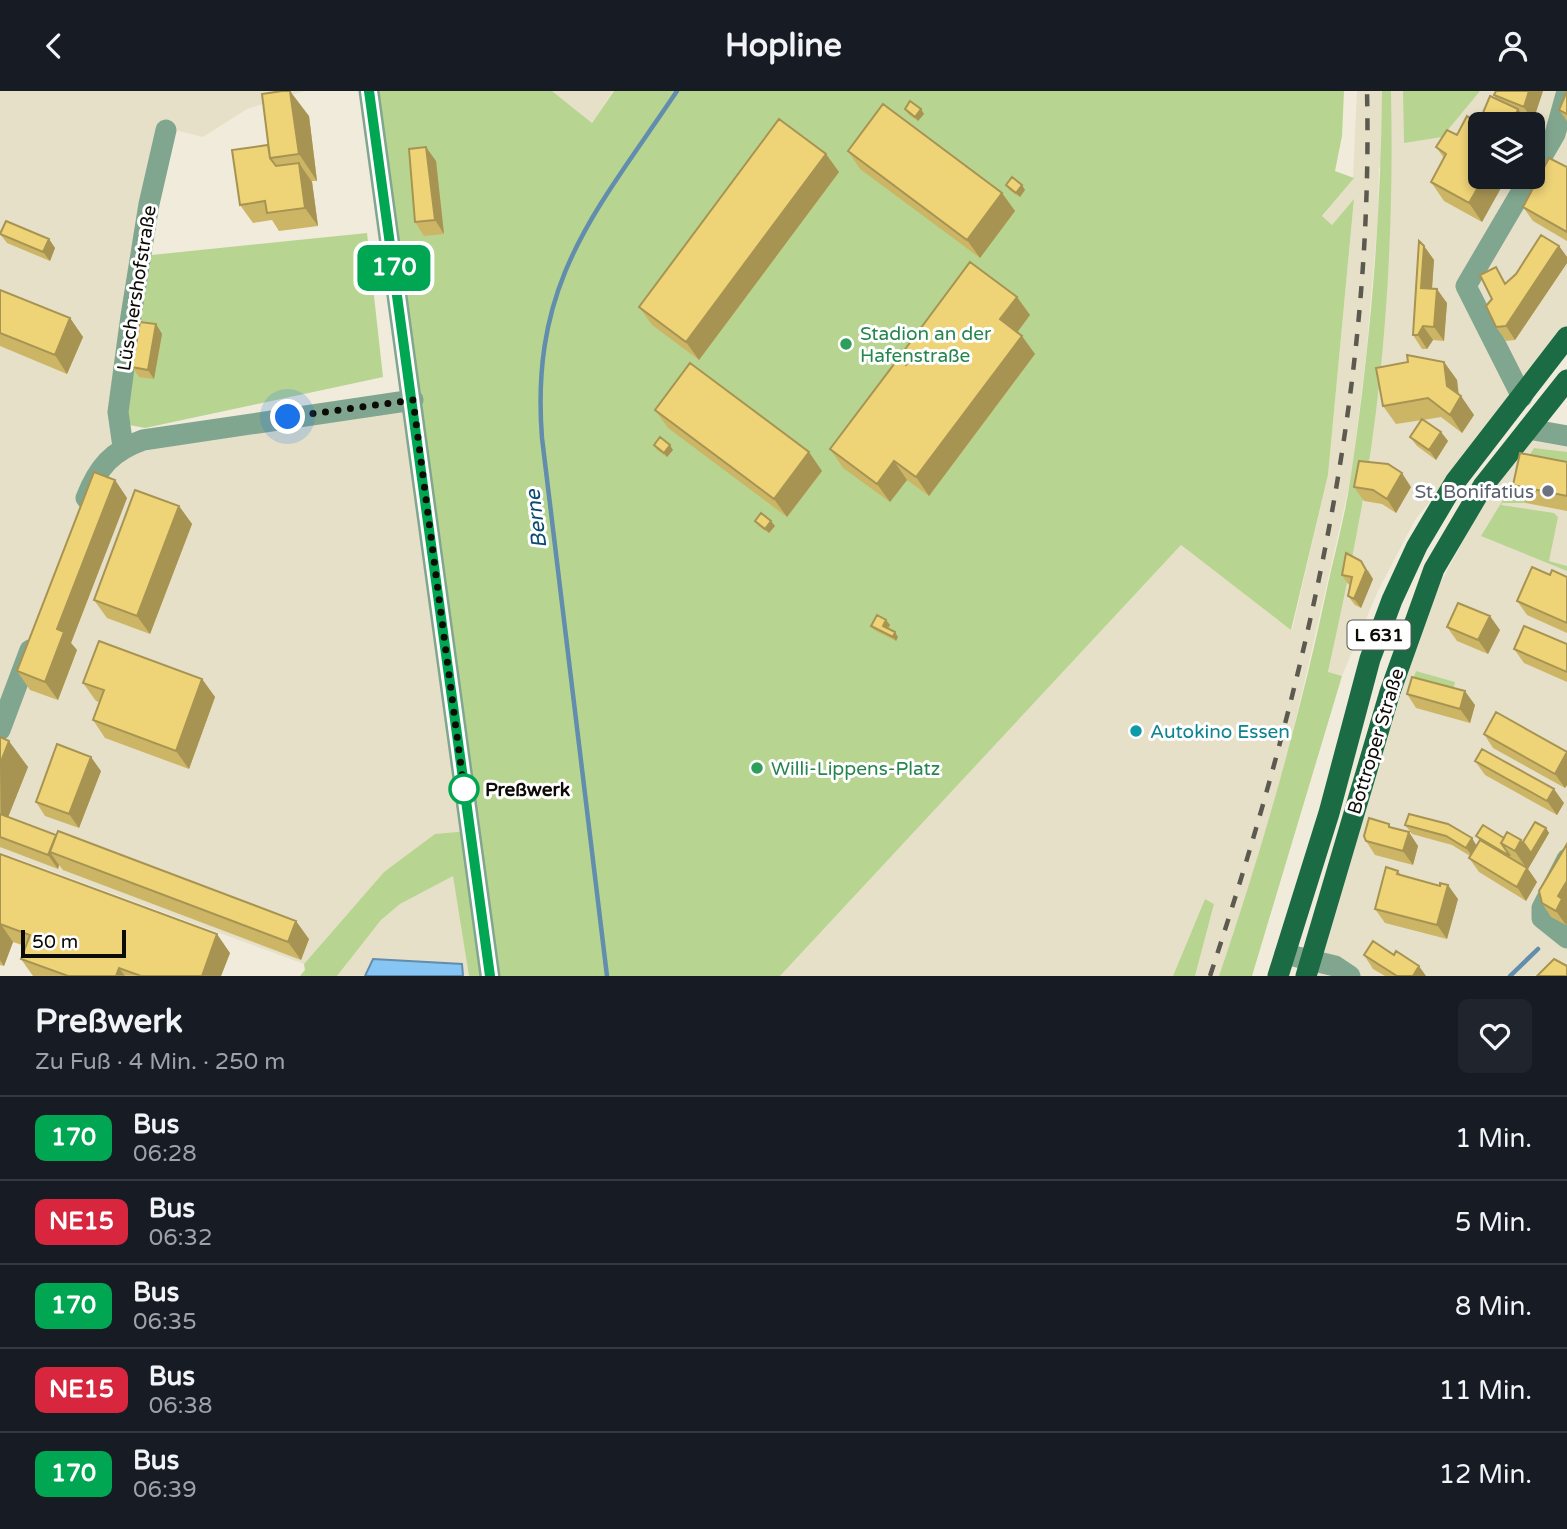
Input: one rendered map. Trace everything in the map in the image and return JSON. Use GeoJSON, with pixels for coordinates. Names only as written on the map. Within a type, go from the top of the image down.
{"type":"FeatureCollection","features":[{"type":"Feature","properties":{"kind":"main road","name":"Bottroper Straße"},"geometry":{"type":"LineString","coordinates":[[1278,976],[1329,813],[1370,659],[1392,600],[1445,498],[1567,337]]}},
{"type":"Feature","properties":{"kind":"main road","name":"Bottroper Straße"},"geometry":{"type":"LineString","coordinates":[[1308,969],[1368,760],[1423,595],[1465,514],[1567,380]]}},
{"type":"Feature","properties":{"kind":"main road"},"geometry":{"type":"LineString","coordinates":[[1521,397],[1531,426]]}},
{"type":"Feature","properties":{"kind":"street"},"geometry":{"type":"LineString","coordinates":[[369,91],[489,976]]}},
{"type":"Feature","properties":{"kind":"street"},"geometry":{"type":"LineString","coordinates":[[1545,151],[1555,134],[1567,91]]}},
{"type":"Feature","properties":{"kind":"street","name":"Lüschershofstraße"},"geometry":{"type":"LineString","coordinates":[[123,447],[118,412],[132,304],[166,130]]}},
{"type":"Feature","properties":{"kind":"street"},"geometry":{"type":"LineString","coordinates":[[1521,397],[1466,286],[1523,189]]}},
{"type":"Feature","properties":{"kind":"street"},"geometry":{"type":"LineString","coordinates":[[78,519],[92,482],[105,461],[123,447],[174,435],[413,400]]}},
{"type":"Feature","properties":{"kind":"street"},"geometry":{"type":"LineString","coordinates":[[1531,426],[1567,436]]}},
{"type":"Feature","properties":{"kind":"street"},"geometry":{"type":"LineString","coordinates":[[0,730],[37,632]]}},
{"type":"Feature","properties":{"kind":"street"},"geometry":{"type":"LineString","coordinates":[[1558,932],[1542,918],[1542,908],[1567,859]]}},
{"type":"Feature","properties":{"kind":"street"},"geometry":{"type":"LineString","coordinates":[[1285,954],[1308,969],[1335,967],[1350,976]]}},
{"type":"Feature","properties":{"kind":"shaded area"},"geometry":{"type":"Polygon","coordinates":[[[0,91],[305,91],[247,109],[203,137],[164,127],[119,446],[91,479],[0,726],[0,91]]]}},
{"type":"Feature","properties":{"kind":"shaded area"},"geometry":{"type":"Polygon","coordinates":[[[552,91],[613,91],[592,123],[552,91]]]}},
{"type":"Feature","properties":{"kind":"shaded area"},"geometry":{"type":"Polygon","coordinates":[[[1357,91],[1382,91],[1382,143],[1391,132],[1391,91],[1567,91],[1567,331],[1415,520],[1378,591],[1342,676],[1328,673],[1362,503],[1374,424],[1389,247],[1391,154],[1379,168],[1378,216],[1366,357],[1351,478],[1291,741],[1258,864],[1219,976],[1195,976],[1214,904],[1205,899],[1173,976],[780,976],[1181,545],[1292,630],[1328,475],[1354,200],[1332,225],[1322,217],[1353,177],[1357,91]]]}},
{"type":"Feature","properties":{"kind":"shaded area"},"geometry":{"type":"Polygon","coordinates":[[[412,402],[469,831],[435,835],[384,872],[304,964],[0,852],[0,737],[94,483],[123,449],[412,402]]]}},
{"type":"Feature","properties":{"kind":"shaded area"},"geometry":{"type":"Polygon","coordinates":[[[1528,440],[1567,447],[1567,976],[1314,976],[1428,606],[1488,495],[1528,440]]]}},
{"type":"Feature","properties":{"kind":"shaded area"},"geometry":{"type":"Polygon","coordinates":[[[454,875],[469,976],[337,976],[381,920],[400,904],[454,875]]]}},
{"type":"Feature","properties":{"kind":"green space"},"geometry":{"type":"Polygon","coordinates":[[[372,91],[552,91],[592,123],[614,91],[1344,91],[1342,136],[1335,171],[1354,178],[1322,216],[1332,225],[1354,199],[1328,475],[1291,630],[1181,545],[780,976],[491,976],[372,91]]]}},
{"type":"Feature","properties":{"kind":"green space"},"geometry":{"type":"Polygon","coordinates":[[[1382,91],[1391,91],[1387,299],[1377,403],[1362,505],[1328,672],[1342,676],[1252,976],[1219,976],[1251,879],[1293,732],[1346,503],[1364,379],[1373,283],[1382,91]]]}},
{"type":"Feature","properties":{"kind":"green space"},"geometry":{"type":"Polygon","coordinates":[[[1403,91],[1480,91],[1442,137],[1404,143],[1403,91]]]}},
{"type":"Feature","properties":{"kind":"green space"},"geometry":{"type":"Polygon","coordinates":[[[367,233],[383,377],[145,428],[129,425],[123,404],[142,256],[367,233]]]}},
{"type":"Feature","properties":{"kind":"green space"},"geometry":{"type":"Polygon","coordinates":[[[1534,448],[1567,452],[1567,468],[1526,461],[1534,448]]]}},
{"type":"Feature","properties":{"kind":"green space"},"geometry":{"type":"Polygon","coordinates":[[[1523,467],[1526,503],[1501,505],[1554,513],[1558,517],[1549,561],[1567,566],[1567,571],[1481,536],[1523,467]]]}},
{"type":"Feature","properties":{"kind":"green space"},"geometry":{"type":"Polygon","coordinates":[[[1416,671],[1455,682],[1453,692],[1412,682],[1416,671]]]}},
{"type":"Feature","properties":{"kind":"green space"},"geometry":{"type":"Polygon","coordinates":[[[469,831],[488,976],[469,976],[453,876],[400,904],[381,920],[337,976],[300,976],[305,970],[304,964],[384,872],[435,834],[469,831]]]}},
{"type":"Feature","properties":{"kind":"green space"},"geometry":{"type":"Polygon","coordinates":[[[1205,899],[1214,904],[1195,976],[1173,976],[1205,899]]]}},
{"type":"Feature","properties":{"kind":"water"},"geometry":{"type":"Polygon","coordinates":[[[373,959],[462,964],[463,976],[365,976],[373,959]]]}},
{"type":"Feature","properties":{"kind":"building"},"geometry":{"type":"Polygon","coordinates":[[[290,91],[299,154],[270,158],[262,94],[290,91]]]}},
{"type":"Feature","properties":{"kind":"building"},"geometry":{"type":"Polygon","coordinates":[[[1496,91],[1529,91],[1524,107],[1494,95],[1496,91]]]}},
{"type":"Feature","properties":{"kind":"building"},"geometry":{"type":"Polygon","coordinates":[[[1567,91],[1567,114],[1559,110],[1567,91]]]}},
{"type":"Feature","properties":{"kind":"building"},"geometry":{"type":"Polygon","coordinates":[[[1490,96],[1518,109],[1517,112],[1483,112],[1490,96]]]}},
{"type":"Feature","properties":{"kind":"building"},"geometry":{"type":"Polygon","coordinates":[[[910,101],[921,109],[915,117],[905,109],[910,101]]]}},
{"type":"Feature","properties":{"kind":"building"},"geometry":{"type":"Polygon","coordinates":[[[883,104],[1002,193],[967,240],[848,151],[883,104]]]}},
{"type":"Feature","properties":{"kind":"building"},"geometry":{"type":"Polygon","coordinates":[[[1467,116],[1468,189],[1477,189],[1469,203],[1431,182],[1446,154],[1436,147],[1447,130],[1457,135],[1467,116]]]}},
{"type":"Feature","properties":{"kind":"building"},"geometry":{"type":"Polygon","coordinates":[[[779,119],[826,154],[686,342],[639,307],[779,119]]]}},
{"type":"Feature","properties":{"kind":"building"},"geometry":{"type":"Polygon","coordinates":[[[268,145],[270,158],[276,166],[299,163],[305,208],[267,213],[265,201],[240,205],[232,150],[268,145]]]}},
{"type":"Feature","properties":{"kind":"building"},"geometry":{"type":"Polygon","coordinates":[[[426,147],[435,220],[415,222],[409,149],[426,147]]]}},
{"type":"Feature","properties":{"kind":"building"},"geometry":{"type":"Polygon","coordinates":[[[1549,158],[1567,167],[1567,232],[1523,207],[1533,189],[1545,189],[1545,166],[1549,158]]]}},
{"type":"Feature","properties":{"kind":"building"},"geometry":{"type":"Polygon","coordinates":[[[1012,177],[1022,185],[1016,193],[1006,185],[1012,177]]]}},
{"type":"Feature","properties":{"kind":"building"},"geometry":{"type":"Polygon","coordinates":[[[6,221],[49,239],[43,252],[0,234],[6,221]]]}},
{"type":"Feature","properties":{"kind":"building"},"geometry":{"type":"Polygon","coordinates":[[[1541,235],[1559,246],[1506,326],[1496,327],[1486,306],[1492,299],[1480,275],[1496,267],[1505,284],[1516,274],[1541,235]]]}},
{"type":"Feature","properties":{"kind":"building"},"geometry":{"type":"Polygon","coordinates":[[[1419,241],[1424,246],[1421,288],[1437,289],[1434,327],[1423,326],[1418,335],[1413,335],[1419,241]]]}},
{"type":"Feature","properties":{"kind":"building"},"geometry":{"type":"Polygon","coordinates":[[[970,262],[1017,297],[1000,319],[1022,336],[916,477],[894,461],[877,484],[830,449],[898,359],[906,365],[911,358],[903,352],[970,262]]]}},
{"type":"Feature","properties":{"kind":"building"},"geometry":{"type":"Polygon","coordinates":[[[0,290],[70,318],[55,355],[0,333],[0,290]]]}},
{"type":"Feature","properties":{"kind":"building"},"geometry":{"type":"Polygon","coordinates":[[[140,322],[156,324],[148,370],[132,367],[140,322]]]}},
{"type":"Feature","properties":{"kind":"building"},"geometry":{"type":"Polygon","coordinates":[[[1407,355],[1444,362],[1447,386],[1461,396],[1450,415],[1428,398],[1383,406],[1376,368],[1408,362],[1407,355]]]}},
{"type":"Feature","properties":{"kind":"building"},"geometry":{"type":"Polygon","coordinates":[[[690,363],[809,452],[774,499],[655,410],[690,363]]]}},
{"type":"Feature","properties":{"kind":"building"},"geometry":{"type":"Polygon","coordinates":[[[1422,419],[1441,432],[1429,450],[1410,437],[1422,419]]]}},
{"type":"Feature","properties":{"kind":"building"},"geometry":{"type":"Polygon","coordinates":[[[660,437],[670,445],[664,453],[654,445],[660,437]]]}},
{"type":"Feature","properties":{"kind":"building"},"geometry":{"type":"Polygon","coordinates":[[[1520,453],[1567,462],[1567,496],[1513,485],[1520,453]]]}},
{"type":"Feature","properties":{"kind":"building"},"geometry":{"type":"Polygon","coordinates":[[[1359,461],[1388,464],[1402,473],[1387,499],[1373,490],[1354,487],[1359,461]]]}},
{"type":"Feature","properties":{"kind":"building"},"geometry":{"type":"Polygon","coordinates":[[[94,472],[115,480],[57,629],[64,632],[45,682],[17,671],[94,472]]]}},
{"type":"Feature","properties":{"kind":"building"},"geometry":{"type":"Polygon","coordinates":[[[135,490],[179,506],[137,616],[94,600],[135,490]]]}},
{"type":"Feature","properties":{"kind":"building"},"geometry":{"type":"Polygon","coordinates":[[[761,513],[771,521],[765,529],[755,521],[761,513]]]}},
{"type":"Feature","properties":{"kind":"building"},"geometry":{"type":"Polygon","coordinates":[[[1346,553],[1361,561],[1366,570],[1354,599],[1348,596],[1352,577],[1342,575],[1346,553]]]}},
{"type":"Feature","properties":{"kind":"building"},"geometry":{"type":"Polygon","coordinates":[[[1532,567],[1550,575],[1552,570],[1567,577],[1567,623],[1517,601],[1532,567]]]}},
{"type":"Feature","properties":{"kind":"building"},"geometry":{"type":"Polygon","coordinates":[[[1458,603],[1490,616],[1478,640],[1447,627],[1458,603]]]}},
{"type":"Feature","properties":{"kind":"building"},"geometry":{"type":"Polygon","coordinates":[[[877,615],[886,620],[883,626],[895,632],[893,637],[871,626],[877,615]]]}},
{"type":"Feature","properties":{"kind":"building"},"geometry":{"type":"Polygon","coordinates":[[[1524,626],[1567,644],[1567,672],[1514,649],[1524,626]]]}},
{"type":"Feature","properties":{"kind":"building"},"geometry":{"type":"Polygon","coordinates":[[[99,641],[202,679],[176,751],[93,720],[104,690],[83,683],[99,641]]]}},
{"type":"Feature","properties":{"kind":"building"},"geometry":{"type":"Polygon","coordinates":[[[1412,677],[1465,691],[1460,709],[1407,694],[1412,677]]]}},
{"type":"Feature","properties":{"kind":"building"},"geometry":{"type":"Polygon","coordinates":[[[1496,712],[1567,752],[1555,774],[1484,734],[1496,712]]]}},
{"type":"Feature","properties":{"kind":"building"},"geometry":{"type":"Polygon","coordinates":[[[0,737],[9,741],[0,764],[0,737]]]}},
{"type":"Feature","properties":{"kind":"building"},"geometry":{"type":"Polygon","coordinates":[[[57,744],[91,757],[69,814],[36,802],[57,744]]]}},
{"type":"Feature","properties":{"kind":"building"},"geometry":{"type":"Polygon","coordinates":[[[1482,749],[1554,789],[1547,801],[1475,761],[1482,749]]]}},
{"type":"Feature","properties":{"kind":"building"},"geometry":{"type":"Polygon","coordinates":[[[0,814],[56,835],[48,855],[0,837],[0,814]]]}},
{"type":"Feature","properties":{"kind":"building"},"geometry":{"type":"Polygon","coordinates":[[[1409,814],[1448,824],[1472,838],[1466,848],[1446,836],[1405,825],[1409,814]]]}},
{"type":"Feature","properties":{"kind":"building"},"geometry":{"type":"Polygon","coordinates":[[[1369,818],[1409,832],[1403,851],[1366,841],[1364,836],[1369,818]]]}},
{"type":"Feature","properties":{"kind":"building"},"geometry":{"type":"Polygon","coordinates":[[[1535,822],[1546,828],[1531,853],[1523,842],[1535,822]]]}},
{"type":"Feature","properties":{"kind":"building"},"geometry":{"type":"Polygon","coordinates":[[[1483,825],[1504,838],[1501,843],[1510,856],[1476,836],[1483,825]]]}},
{"type":"Feature","properties":{"kind":"building"},"geometry":{"type":"Polygon","coordinates":[[[58,831],[296,921],[288,942],[50,852],[58,831]]]}},
{"type":"Feature","properties":{"kind":"building"},"geometry":{"type":"Polygon","coordinates":[[[1507,832],[1521,840],[1515,851],[1501,843],[1507,832]]]}},
{"type":"Feature","properties":{"kind":"building"},"geometry":{"type":"Polygon","coordinates":[[[1480,840],[1527,868],[1517,887],[1469,858],[1480,840]]]}},
{"type":"Feature","properties":{"kind":"building"},"geometry":{"type":"Polygon","coordinates":[[[1567,844],[1567,881],[1558,896],[1562,899],[1556,911],[1542,903],[1539,891],[1567,844]]]}},
{"type":"Feature","properties":{"kind":"building"},"geometry":{"type":"Polygon","coordinates":[[[0,854],[217,934],[202,976],[141,976],[119,968],[116,976],[68,976],[21,959],[30,935],[0,924],[0,854]]]}},
{"type":"Feature","properties":{"kind":"building"},"geometry":{"type":"Polygon","coordinates":[[[1386,867],[1398,871],[1397,874],[1440,886],[1440,883],[1448,885],[1437,925],[1375,909],[1386,867]]]}},
{"type":"Feature","properties":{"kind":"building"},"geometry":{"type":"Polygon","coordinates":[[[1373,941],[1394,955],[1396,951],[1419,966],[1413,976],[1397,976],[1364,955],[1373,941]]]}},
{"type":"Feature","properties":{"kind":"building"},"geometry":{"type":"Polygon","coordinates":[[[1554,959],[1567,966],[1567,976],[1537,976],[1554,959]]]}},
{"type":"Feature","properties":{"kind":"waterway","name":"Berne"},"geometry":{"type":"LineString","coordinates":[[607,976],[542,438],[541,383],[546,335],[558,291],[574,251],[595,213],[677,91]]}},
{"type":"Feature","properties":{"kind":"waterway"},"geometry":{"type":"LineString","coordinates":[[1510,976],[1538,949]]}},
{"type":"Feature","properties":{"kind":"railway"},"geometry":{"type":"LineString","coordinates":[[1210,976],[1276,759],[1327,540],[1359,317],[1366,205],[1367,91]]}},
{"type":"Feature","properties":{"kind":"bus line","name":"170"},"geometry":{"type":"LineString","coordinates":[[369,91],[417,427],[477,876],[483,941],[490,976]]}},
{"type":"Feature","properties":{"kind":"place","name":"Stadion an der Hafenstraße"},"geometry":{"type":"Point","coordinates":[846,344]}},
{"type":"Feature","properties":{"kind":"place","name":"St. Bonifatius"},"geometry":{"type":"Point","coordinates":[1548,491]}},
{"type":"Feature","properties":{"kind":"place","name":"Autokino Essen"},"geometry":{"type":"Point","coordinates":[1136,731]}},
{"type":"Feature","properties":{"kind":"place","name":"Willi-Lippens-Platz"},"geometry":{"type":"Point","coordinates":[757,768]}},
{"type":"Feature","properties":{"kind":"place","name":"Preßwerk"},"geometry":{"type":"Point","coordinates":[464,789]}},
{"type":"Feature","properties":{"kind":"route"},"geometry":{"type":"LineString","coordinates":[[288,417],[413,400],[464,789]]}}]}
